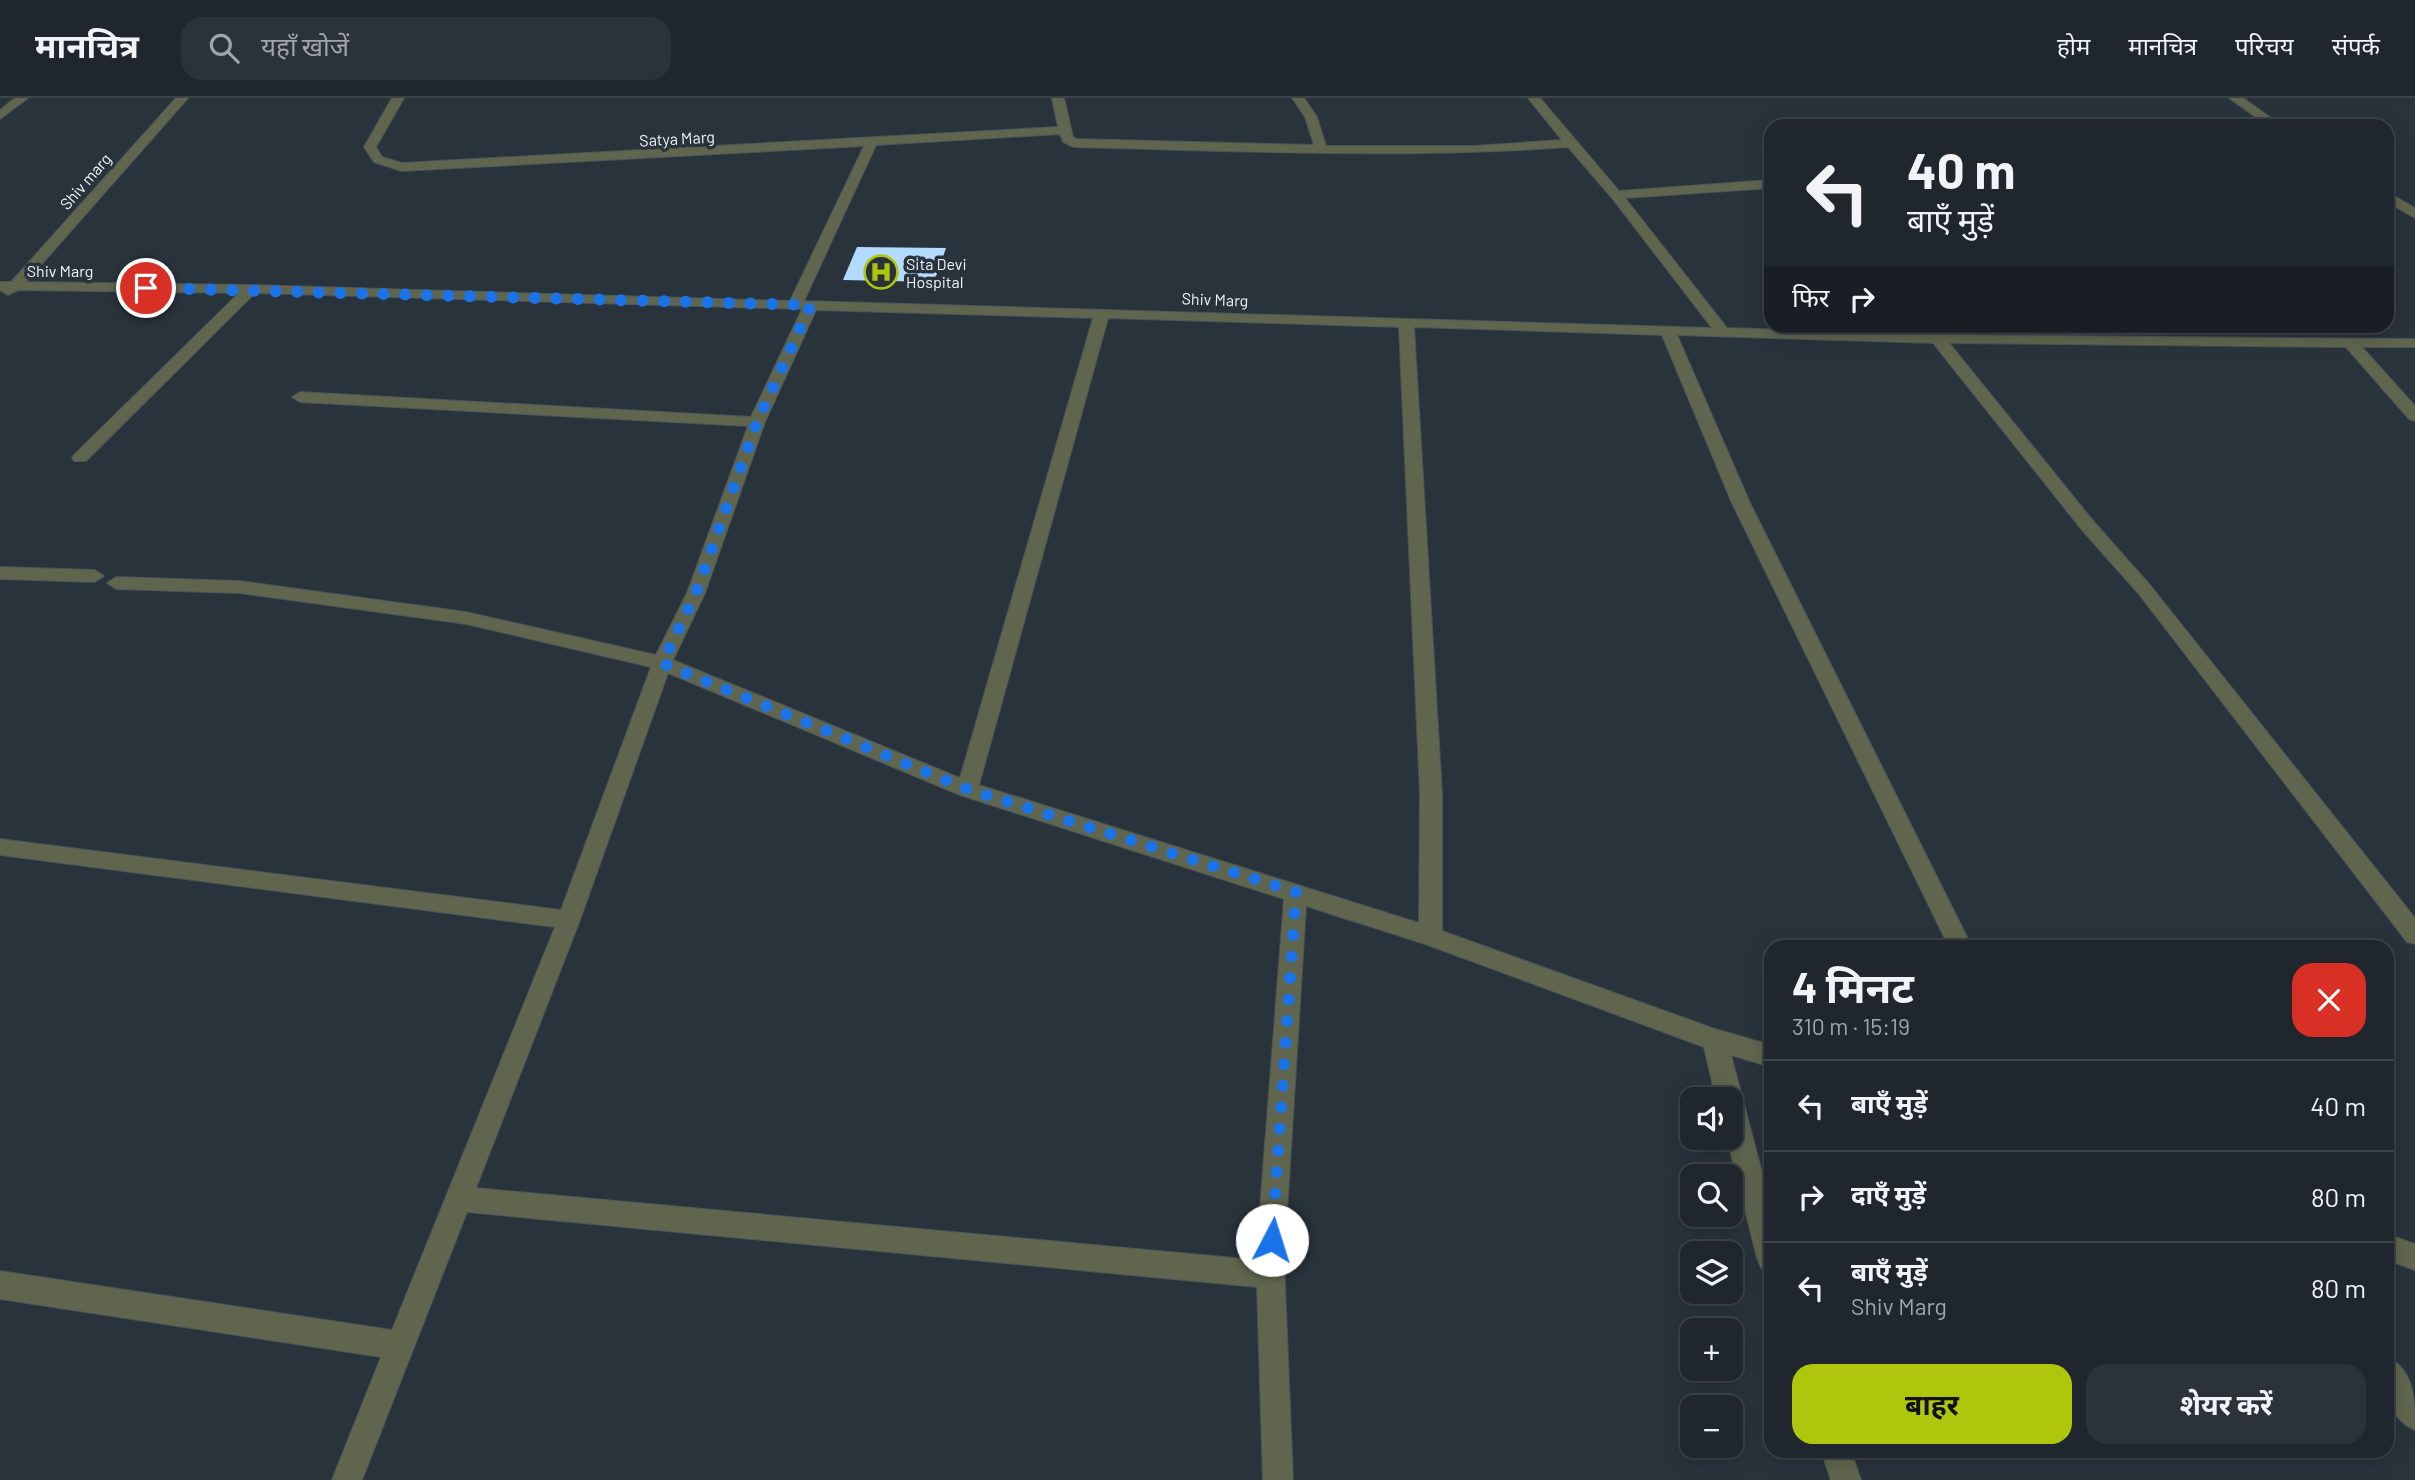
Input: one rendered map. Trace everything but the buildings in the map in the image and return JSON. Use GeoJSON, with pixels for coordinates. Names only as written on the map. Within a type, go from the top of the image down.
{"type":"FeatureCollection","features":[{"type":"Feature","properties":{"kind":"street"},"geometry":{"type":"LineString","coordinates":[[0,116],[22,98]]}},
{"type":"Feature","properties":{"kind":"street","name":"Shiv marg"},"geometry":{"type":"LineString","coordinates":[[7,287],[181,98]]}},
{"type":"Feature","properties":{"kind":"street","name":"Satya Marg"},"geometry":{"type":"LineString","coordinates":[[398,98],[370,147],[371,155],[381,163],[402,167],[872,142]]}},
{"type":"Feature","properties":{"kind":"street"},"geometry":{"type":"LineString","coordinates":[[1058,98],[1067,139],[1083,144],[1321,150],[1474,150],[1571,143]]}},
{"type":"Feature","properties":{"kind":"street"},"geometry":{"type":"LineString","coordinates":[[1298,98],[1311,117],[1321,150]]}},
{"type":"Feature","properties":{"kind":"street"},"geometry":{"type":"LineString","coordinates":[[1535,98],[1616,195],[1723,332]]}},
{"type":"Feature","properties":{"kind":"street"},"geometry":{"type":"LineString","coordinates":[[2235,98],[2266,119]]}},
{"type":"Feature","properties":{"kind":"street"},"geometry":{"type":"LineString","coordinates":[[347,1480],[569,920],[662,663],[696,593],[757,422],[872,142],[1065,131]]}},
{"type":"Feature","properties":{"kind":"street"},"geometry":{"type":"LineString","coordinates":[[1616,195],[1764,184]]}},
{"type":"Feature","properties":{"kind":"street"},"geometry":{"type":"LineString","coordinates":[[2394,200],[2415,214]]}},
{"type":"Feature","properties":{"kind":"street"},"geometry":{"type":"LineString","coordinates":[[0,295],[7,287]]}},
{"type":"Feature","properties":{"kind":"street","name":"Shiv Marg"},"geometry":{"type":"LineString","coordinates":[[7,287],[251,289],[1937,338],[2415,343]]}},
{"type":"Feature","properties":{"kind":"street"},"geometry":{"type":"LineString","coordinates":[[80,458],[251,289]]}},
{"type":"Feature","properties":{"kind":"street"},"geometry":{"type":"LineString","coordinates":[[967,789],[1102,313]]}},
{"type":"Feature","properties":{"kind":"street"},"geometry":{"type":"LineString","coordinates":[[1406,322],[1431,794],[1430,936]]}},
{"type":"Feature","properties":{"kind":"street"},"geometry":{"type":"LineString","coordinates":[[1667,330],[1741,503],[1958,940]]}},
{"type":"Feature","properties":{"kind":"street"},"geometry":{"type":"LineString","coordinates":[[1937,338],[2088,526],[2144,589],[2415,934]]}},
{"type":"Feature","properties":{"kind":"street"},"geometry":{"type":"LineString","coordinates":[[2350,342],[2415,416]]}},
{"type":"Feature","properties":{"kind":"street"},"geometry":{"type":"LineString","coordinates":[[300,397],[757,422]]}},
{"type":"Feature","properties":{"kind":"street"},"geometry":{"type":"LineString","coordinates":[[0,573],[96,576]]}},
{"type":"Feature","properties":{"kind":"street"},"geometry":{"type":"LineString","coordinates":[[116,583],[239,587],[466,618],[662,663],[967,789],[1430,936],[1715,1040],[1764,1054]]}},
{"type":"Feature","properties":{"kind":"street"},"geometry":{"type":"LineString","coordinates":[[0,847],[569,920]]}},
{"type":"Feature","properties":{"kind":"street"},"geometry":{"type":"LineString","coordinates":[[1278,1480],[1270,1275],[1296,892]]}},
{"type":"Feature","properties":{"kind":"street"},"geometry":{"type":"LineString","coordinates":[[1715,1040],[1726,1087]]}},
{"type":"Feature","properties":{"kind":"street"},"geometry":{"type":"LineString","coordinates":[[1743,1150],[1764,1231]]}},
{"type":"Feature","properties":{"kind":"street"},"geometry":{"type":"LineString","coordinates":[[458,1199],[1270,1275]]}},
{"type":"Feature","properties":{"kind":"street"},"geometry":{"type":"LineString","coordinates":[[2394,1250],[2415,1257]]}},
{"type":"Feature","properties":{"kind":"street"},"geometry":{"type":"LineString","coordinates":[[0,1285],[400,1346]]}},
{"type":"Feature","properties":{"kind":"street"},"geometry":{"type":"LineString","coordinates":[[2394,1383],[2415,1415]]}},
{"type":"Feature","properties":{"kind":"street"},"geometry":{"type":"LineString","coordinates":[[1838,1458],[1846,1480]]}},
{"type":"Feature","properties":{"kind":"place","name":"Sita Devi Hospital"},"geometry":{"type":"Point","coordinates":[881,272]}},
{"type":"Feature","properties":{"kind":"route"},"geometry":{"type":"LineString","coordinates":[[146,288],[811,305],[757,422],[696,593],[662,663],[967,789],[1296,892],[1272,1240]]}}]}
